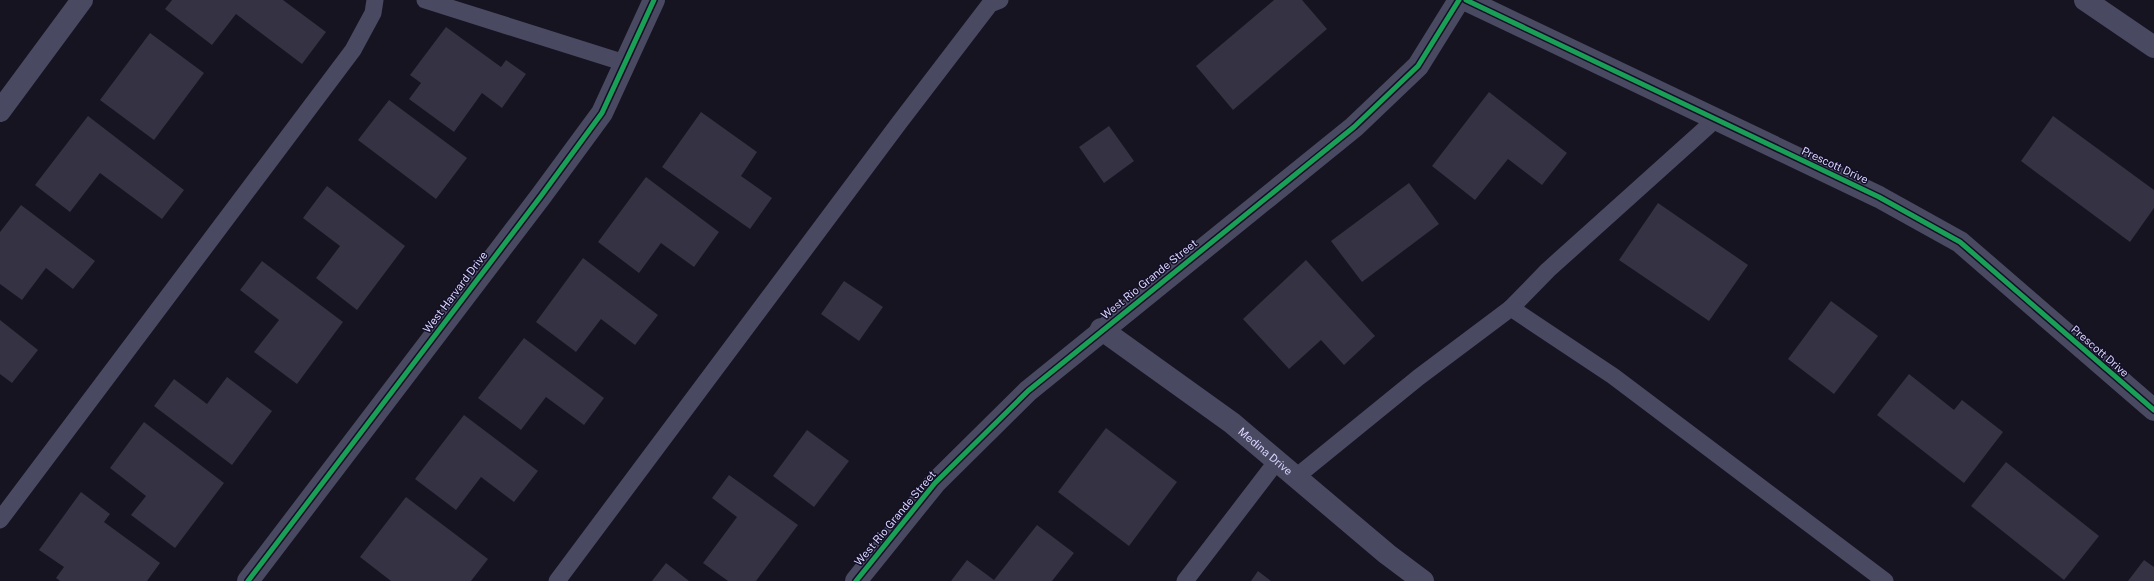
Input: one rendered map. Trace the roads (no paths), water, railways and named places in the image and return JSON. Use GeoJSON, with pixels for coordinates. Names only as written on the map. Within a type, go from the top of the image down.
{"type":"FeatureCollection","features":[{"type":"Feature","properties":{"kind":"street"},"geometry":{"type":"LineString","coordinates":[[0,111],[82,0]]}},
{"type":"Feature","properties":{"kind":"street","name":"West Harvard Drive"},"geometry":{"type":"LineString","coordinates":[[248,581],[597,119],[654,0]]}},
{"type":"Feature","properties":{"kind":"street","name":"West Rio Grande Street"},"geometry":{"type":"LineString","coordinates":[[856,581],[935,483],[1028,391],[1102,329],[1354,127],[1418,66],[1459,0]]}},
{"type":"Feature","properties":{"kind":"street","name":"Prescott Drive"},"geometry":{"type":"LineString","coordinates":[[1466,0],[1879,197],[1960,242],[2154,410]]}},
{"type":"Feature","properties":{"kind":"street"},"geometry":{"type":"LineString","coordinates":[[2086,0],[2154,47]]}},
{"type":"Feature","properties":{"kind":"street","name":"Medina Drive"},"geometry":{"type":"LineString","coordinates":[[1102,329],[1232,423],[1387,554],[1423,581]]}},
{"type":"Feature","properties":{"kind":"lane"},"geometry":{"type":"LineString","coordinates":[[0,520],[353,50],[373,13],[375,0]]}},
{"type":"Feature","properties":{"kind":"lane"},"geometry":{"type":"LineString","coordinates":[[425,0],[625,62]]}},
{"type":"Feature","properties":{"kind":"lane"},"geometry":{"type":"LineString","coordinates":[[557,581],[904,116],[990,4],[1000,0]]}},
{"type":"Feature","properties":{"kind":"lane"},"geometry":{"type":"LineString","coordinates":[[1296,477],[1419,377],[1511,308],[1548,270],[1716,119]]}},
{"type":"Feature","properties":{"kind":"lane"},"geometry":{"type":"LineString","coordinates":[[1511,308],[1613,376],[1885,581]]}},
{"type":"Feature","properties":{"kind":"lane"},"geometry":{"type":"LineString","coordinates":[[1185,581],[1277,461]]}}]}
